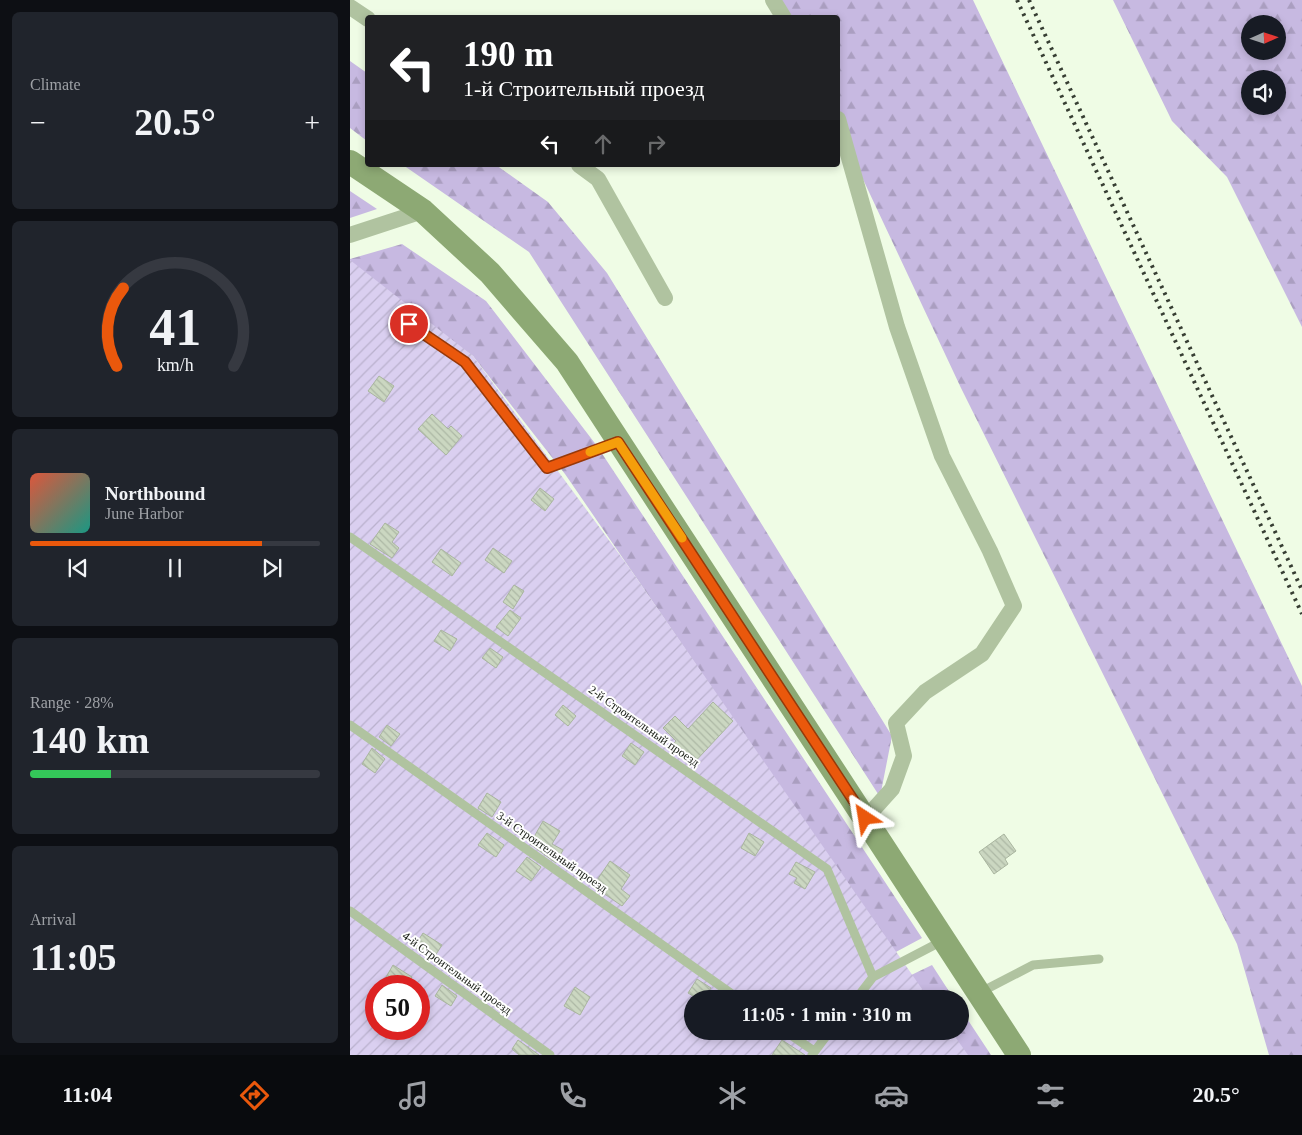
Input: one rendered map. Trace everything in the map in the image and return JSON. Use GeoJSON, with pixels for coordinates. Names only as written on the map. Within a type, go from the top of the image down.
{"type":"FeatureCollection","features":[{"type":"Feature","properties":{"kind":"main road"},"geometry":{"type":"LineString","coordinates":[[350,162],[423,211],[490,273],[566,362],[1019,1055]]}},
{"type":"Feature","properties":{"kind":"street"},"geometry":{"type":"LineString","coordinates":[[773,0],[782,15]]}},
{"type":"Feature","properties":{"kind":"street"},"geometry":{"type":"LineString","coordinates":[[350,7],[365,17]]}},
{"type":"Feature","properties":{"kind":"street"},"geometry":{"type":"LineString","coordinates":[[840,126],[897,327],[942,456],[990,551],[1014,606],[982,654],[925,692],[896,723],[904,756],[892,789],[865,818]]}},
{"type":"Feature","properties":{"kind":"street"},"geometry":{"type":"LineString","coordinates":[[582,167],[598,179],[665,298]]}},
{"type":"Feature","properties":{"kind":"street"},"geometry":{"type":"LineString","coordinates":[[350,235],[423,211]]}},
{"type":"Feature","properties":{"kind":"lane"},"geometry":{"type":"LineString","coordinates":[[396,314],[465,362],[547,468],[618,442]]}},
{"type":"Feature","properties":{"kind":"lane","name":"2-й Строительный проезд"},"geometry":{"type":"LineString","coordinates":[[350,537],[827,869],[873,977]]}},
{"type":"Feature","properties":{"kind":"lane","name":"3-й Строительный проезд"},"geometry":{"type":"LineString","coordinates":[[350,726],[726,990]]}},
{"type":"Feature","properties":{"kind":"lane","name":"4-й Строительный проезд"},"geometry":{"type":"LineString","coordinates":[[350,911],[550,1055]]}},
{"type":"Feature","properties":{"kind":"lane"},"geometry":{"type":"LineString","coordinates":[[863,990],[873,977],[944,940]]}},
{"type":"Feature","properties":{"kind":"lane"},"geometry":{"type":"LineString","coordinates":[[979,993],[1033,965],[1098,959]]}},
{"type":"Feature","properties":{"kind":"lane"},"geometry":{"type":"LineString","coordinates":[[796,1040],[813,1053],[823,1040]]}},
{"type":"Feature","properties":{"kind":"green space"},"geometry":{"type":"Polygon","coordinates":[[[778,0],[973,0],[1302,686],[1302,1055],[1269,1055],[1237,944],[961,388],[840,130],[840,15],[785,15],[778,0]]]}},
{"type":"Feature","properties":{"kind":"green space"},"geometry":{"type":"Polygon","coordinates":[[[1113,0],[1302,0],[1302,327],[1227,177],[1172,121],[1113,0]]]}},
{"type":"Feature","properties":{"kind":"green space"},"geometry":{"type":"Polygon","coordinates":[[[350,61],[365,72],[365,139],[350,128],[350,61]]]}},
{"type":"Feature","properties":{"kind":"green space"},"geometry":{"type":"Polygon","coordinates":[[[406,167],[499,167],[548,202],[607,273],[892,736],[880,797],[529,252],[406,167]]]}},
{"type":"Feature","properties":{"kind":"green space"},"geometry":{"type":"Polygon","coordinates":[[[350,191],[377,209],[350,218],[350,191]]]}},
{"type":"Feature","properties":{"kind":"green space"},"geometry":{"type":"Polygon","coordinates":[[[402,244],[486,301],[597,446],[922,938],[894,953],[565,474],[473,356],[350,271],[350,259],[402,244]]]}},
{"type":"Feature","properties":{"kind":"green space"},"geometry":{"type":"Polygon","coordinates":[[[932,965],[948,990],[880,990],[932,965]]]}},
{"type":"Feature","properties":{"kind":"green space"},"geometry":{"type":"Polygon","coordinates":[[[969,1022],[991,1055],[830,1055],[841,1040],[969,1040],[969,1022]]]}},
{"type":"Feature","properties":{"kind":"shaded area"},"geometry":{"type":"Polygon","coordinates":[[[350,260],[473,356],[628,566],[923,990],[684,990],[684,1040],[957,1040],[968,1055],[350,1055],[350,260]]]}},
{"type":"Feature","properties":{"kind":"building"},"geometry":{"type":"Polygon","coordinates":[[[379,376],[394,386],[384,402],[368,391],[379,376]]]}},
{"type":"Feature","properties":{"kind":"building"},"geometry":{"type":"Polygon","coordinates":[[[432,414],[448,429],[451,426],[462,436],[446,455],[418,429],[432,414]]]}},
{"type":"Feature","properties":{"kind":"building"},"geometry":{"type":"Polygon","coordinates":[[[540,488],[554,499],[545,511],[531,500],[540,488]]]}},
{"type":"Feature","properties":{"kind":"building"},"geometry":{"type":"Polygon","coordinates":[[[385,523],[399,532],[392,542],[399,548],[392,558],[370,544],[385,523]]]}},
{"type":"Feature","properties":{"kind":"building"},"geometry":{"type":"Polygon","coordinates":[[[493,548],[512,561],[504,573],[485,560],[493,548]]]}},
{"type":"Feature","properties":{"kind":"building"},"geometry":{"type":"Polygon","coordinates":[[[441,549],[461,563],[452,576],[432,562],[441,549]]]}},
{"type":"Feature","properties":{"kind":"building"},"geometry":{"type":"Polygon","coordinates":[[[514,585],[524,591],[513,609],[503,602],[514,585]]]}},
{"type":"Feature","properties":{"kind":"building"},"geometry":{"type":"Polygon","coordinates":[[[510,610],[521,618],[508,636],[496,627],[510,610]]]}},
{"type":"Feature","properties":{"kind":"building"},"geometry":{"type":"Polygon","coordinates":[[[441,630],[457,639],[450,651],[434,641],[441,630]]]}},
{"type":"Feature","properties":{"kind":"building"},"geometry":{"type":"Polygon","coordinates":[[[490,648],[503,657],[496,668],[482,658],[490,648]]]}},
{"type":"Feature","properties":{"kind":"building"},"geometry":{"type":"Polygon","coordinates":[[[713,702],[733,721],[691,766],[671,747],[676,741],[663,728],[675,716],[688,729],[713,702]]]}},
{"type":"Feature","properties":{"kind":"building"},"geometry":{"type":"Polygon","coordinates":[[[563,705],[576,716],[568,726],[555,715],[563,705]]]}},
{"type":"Feature","properties":{"kind":"building"},"geometry":{"type":"Polygon","coordinates":[[[387,725],[400,734],[391,746],[379,737],[387,725]]]}},
{"type":"Feature","properties":{"kind":"building"},"geometry":{"type":"Polygon","coordinates":[[[631,743],[644,752],[635,765],[622,756],[631,743]]]}},
{"type":"Feature","properties":{"kind":"building"},"geometry":{"type":"Polygon","coordinates":[[[372,748],[385,759],[375,773],[362,764],[372,748]]]}},
{"type":"Feature","properties":{"kind":"building"},"geometry":{"type":"Polygon","coordinates":[[[487,793],[501,802],[492,817],[478,808],[487,793]]]}},
{"type":"Feature","properties":{"kind":"building"},"geometry":{"type":"Polygon","coordinates":[[[543,821],[560,831],[552,844],[563,850],[556,863],[530,844],[543,821]]]}},
{"type":"Feature","properties":{"kind":"building"},"geometry":{"type":"Polygon","coordinates":[[[487,833],[504,845],[496,857],[478,845],[487,833]]]}},
{"type":"Feature","properties":{"kind":"building"},"geometry":{"type":"Polygon","coordinates":[[[749,833],[764,842],[755,856],[741,848],[749,833]]]}},
{"type":"Feature","properties":{"kind":"building"},"geometry":{"type":"Polygon","coordinates":[[[1004,834],[1016,851],[1005,859],[1008,864],[994,874],[979,852],[1004,834]]]}},
{"type":"Feature","properties":{"kind":"building"},"geometry":{"type":"Polygon","coordinates":[[[527,857],[541,867],[531,881],[516,871],[527,857]]]}},
{"type":"Feature","properties":{"kind":"building"},"geometry":{"type":"Polygon","coordinates":[[[610,861],[630,875],[621,889],[630,896],[622,906],[593,886],[610,861]]]}},
{"type":"Feature","properties":{"kind":"building"},"geometry":{"type":"Polygon","coordinates":[[[796,862],[815,872],[805,889],[794,883],[797,878],[789,874],[796,862]]]}},
{"type":"Feature","properties":{"kind":"building"},"geometry":{"type":"Polygon","coordinates":[[[423,933],[442,945],[433,959],[414,947],[423,933]]]}},
{"type":"Feature","properties":{"kind":"building"},"geometry":{"type":"Polygon","coordinates":[[[393,965],[409,975],[387,975],[393,965]]]}},
{"type":"Feature","properties":{"kind":"building"},"geometry":{"type":"Polygon","coordinates":[[[697,979],[711,988],[710,990],[690,990],[697,979]]]}},
{"type":"Feature","properties":{"kind":"building"},"geometry":{"type":"Polygon","coordinates":[[[442,985],[457,996],[451,1006],[435,996],[442,985]]]}},
{"type":"Feature","properties":{"kind":"building"},"geometry":{"type":"Polygon","coordinates":[[[575,987],[590,997],[580,1015],[564,1006],[575,987]]]}},
{"type":"Feature","properties":{"kind":"building"},"geometry":{"type":"Polygon","coordinates":[[[518,1040],[539,1055],[519,1055],[512,1049],[518,1040]]]}},
{"type":"Feature","properties":{"kind":"building"},"geometry":{"type":"Polygon","coordinates":[[[782,1040],[805,1055],[772,1055],[782,1040]]]}},
{"type":"Feature","properties":{"kind":"railway"},"geometry":{"type":"LineString","coordinates":[[1017,0],[1302,614]]}},
{"type":"Feature","properties":{"kind":"railway"},"geometry":{"type":"LineString","coordinates":[[1029,0],[1302,590]]}},
{"type":"Feature","properties":{"kind":"slow traffic"},"geometry":{"type":"LineString","coordinates":[[590,452],[618,442],[682,538]]}},
{"type":"Feature","properties":{"kind":"route"},"geometry":{"type":"LineString","coordinates":[[409,324],[465,362],[547,468],[618,442],[865,818]]}}]}
